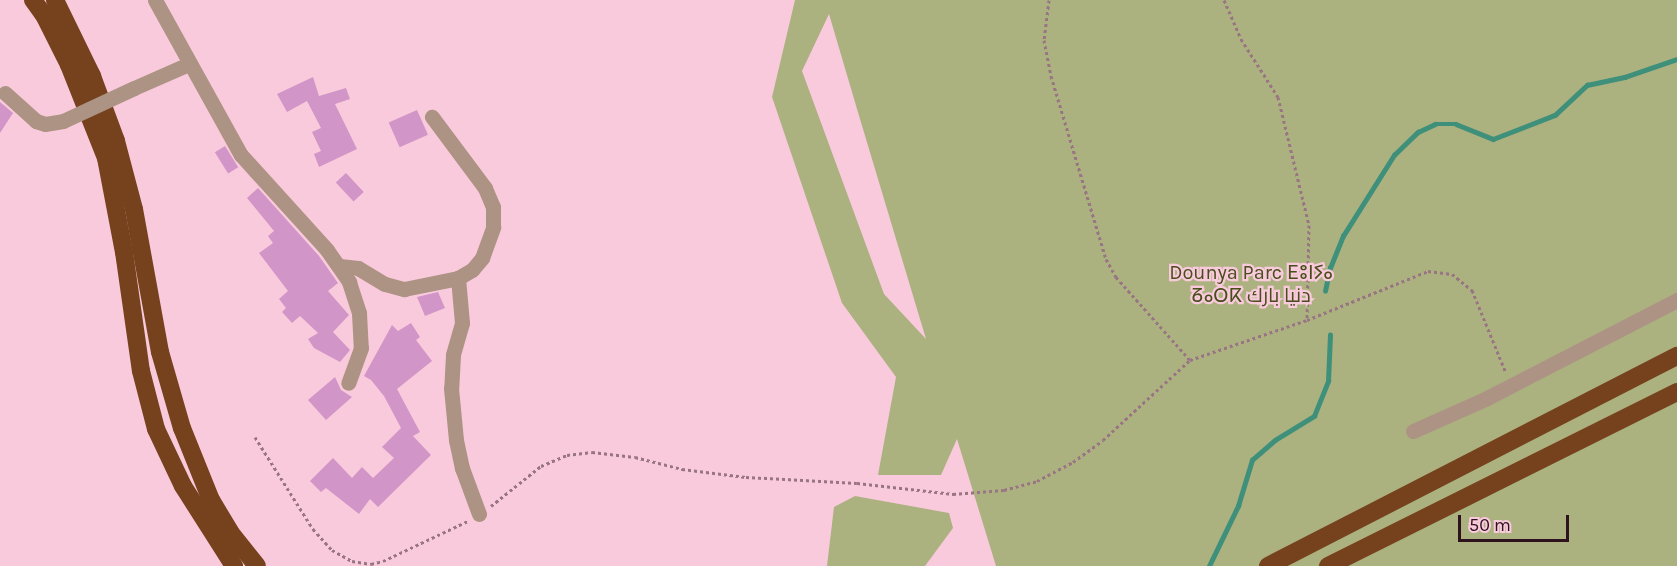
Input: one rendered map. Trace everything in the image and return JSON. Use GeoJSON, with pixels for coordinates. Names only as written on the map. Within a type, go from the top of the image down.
{"type":"FeatureCollection","features":[{"type":"Feature","properties":{"kind":"highway"},"geometry":{"type":"LineString","coordinates":[[33,0],[44,15],[69,65],[106,158],[124,252],[141,371],[156,429],[183,486],[234,566]]}},
{"type":"Feature","properties":{"kind":"highway"},"geometry":{"type":"LineString","coordinates":[[55,0],[92,76],[116,141],[142,243],[160,352],[182,428],[211,500],[230,532],[257,566]]}},
{"type":"Feature","properties":{"kind":"highway"},"geometry":{"type":"LineString","coordinates":[[1268,566],[1677,356]]}},
{"type":"Feature","properties":{"kind":"highway"},"geometry":{"type":"LineString","coordinates":[[1328,566],[1677,392]]}},
{"type":"Feature","properties":{"kind":"street"},"geometry":{"type":"LineString","coordinates":[[155,0],[241,154],[340,266],[355,296],[361,330],[361,348],[348,383]]}},
{"type":"Feature","properties":{"kind":"street"},"geometry":{"type":"LineString","coordinates":[[6,93],[36,121],[45,124],[63,121],[189,64]]}},
{"type":"Feature","properties":{"kind":"street"},"geometry":{"type":"LineString","coordinates":[[340,266],[358,268],[396,288],[415,288],[459,278],[472,270],[482,258],[493,226],[493,207],[485,188],[432,117]]}},
{"type":"Feature","properties":{"kind":"street"},"geometry":{"type":"LineString","coordinates":[[459,278],[462,323],[453,355],[451,388],[456,440],[462,468],[479,514]]}},
{"type":"Feature","properties":{"kind":"street"},"geometry":{"type":"LineString","coordinates":[[1413,431],[1511,386],[1677,300]]}},
{"type":"Feature","properties":{"kind":"path"},"geometry":{"type":"LineString","coordinates":[[1049,0],[1044,40],[1051,76],[1106,259],[1116,277],[1190,360]]}},
{"type":"Feature","properties":{"kind":"path"},"geometry":{"type":"LineString","coordinates":[[1224,0],[1241,39],[1278,97],[1309,225],[1306,320]]}},
{"type":"Feature","properties":{"kind":"path"},"geometry":{"type":"LineString","coordinates":[[255,437],[313,529],[332,550],[352,561],[371,564],[383,561],[479,514],[541,466],[567,455],[592,452],[635,457],[682,469],[746,477],[856,483],[953,494],[1004,490],[1037,481],[1072,462],[1103,440],[1190,360],[1306,320],[1428,271],[1452,274],[1472,290],[1511,386]]}},
{"type":"Feature","properties":{"kind":"green space","name":"Dounya Parc ⴹⵓⵏⵢⴰ ⵒⴰⵔⴽ دنيا بارك"},"geometry":{"type":"Polygon","coordinates":[[[795,0],[1677,0],[1677,566],[996,566],[957,439],[941,475],[878,475],[896,377],[842,303],[772,97],[795,0]],[[829,14],[802,71],[884,294],[926,339],[829,14]]]}},
{"type":"Feature","properties":{"kind":"green space"},"geometry":{"type":"Polygon","coordinates":[[[855,496],[949,513],[953,528],[925,566],[827,566],[834,507],[855,496]]]}},
{"type":"Feature","properties":{"kind":"building"},"geometry":{"type":"Polygon","coordinates":[[[313,77],[319,96],[346,88],[350,99],[335,104],[357,149],[319,167],[314,154],[321,151],[312,132],[321,128],[307,101],[287,112],[277,94],[313,77]]]}},
{"type":"Feature","properties":{"kind":"building"},"geometry":{"type":"Polygon","coordinates":[[[0,102],[13,113],[0,133],[0,102]]]}},
{"type":"Feature","properties":{"kind":"building"},"geometry":{"type":"Polygon","coordinates":[[[417,110],[428,135],[400,147],[389,123],[417,110]]]}},
{"type":"Feature","properties":{"kind":"building"},"geometry":{"type":"Polygon","coordinates":[[[225,146],[238,167],[228,174],[215,152],[225,146]]]}},
{"type":"Feature","properties":{"kind":"building"},"geometry":{"type":"Polygon","coordinates":[[[346,173],[364,192],[353,202],[336,183],[346,173]]]}},
{"type":"Feature","properties":{"kind":"building"},"geometry":{"type":"Polygon","coordinates":[[[258,188],[319,256],[338,283],[328,291],[349,315],[333,332],[350,350],[340,362],[314,348],[308,339],[318,333],[300,316],[292,323],[282,312],[286,308],[279,299],[288,291],[259,253],[273,243],[268,236],[274,231],[247,198],[258,188]]]}},
{"type":"Feature","properties":{"kind":"building"},"geometry":{"type":"Polygon","coordinates":[[[438,292],[445,308],[425,316],[417,297],[438,292]]]}},
{"type":"Feature","properties":{"kind":"building"},"geometry":{"type":"Polygon","coordinates":[[[411,323],[420,337],[416,340],[432,361],[397,389],[420,432],[413,436],[431,455],[378,507],[370,499],[359,514],[326,488],[321,492],[310,481],[333,458],[352,478],[362,467],[373,478],[394,458],[382,447],[401,428],[384,396],[371,380],[364,376],[392,325],[398,331],[411,323]]]}},
{"type":"Feature","properties":{"kind":"building"},"geometry":{"type":"Polygon","coordinates":[[[335,377],[341,390],[352,397],[326,420],[308,400],[335,377]]]}},
{"type":"Feature","properties":{"kind":"waterway"},"geometry":{"type":"LineString","coordinates":[[1325,291],[1330,268],[1343,236],[1394,155],[1418,132],[1435,124],[1456,124],[1493,139],[1555,115],[1587,85],[1625,77],[1677,59]]}},
{"type":"Feature","properties":{"kind":"waterway"},"geometry":{"type":"LineString","coordinates":[[1209,566],[1238,506],[1252,460],[1275,440],[1314,416],[1328,381],[1330,335]]}}]}
